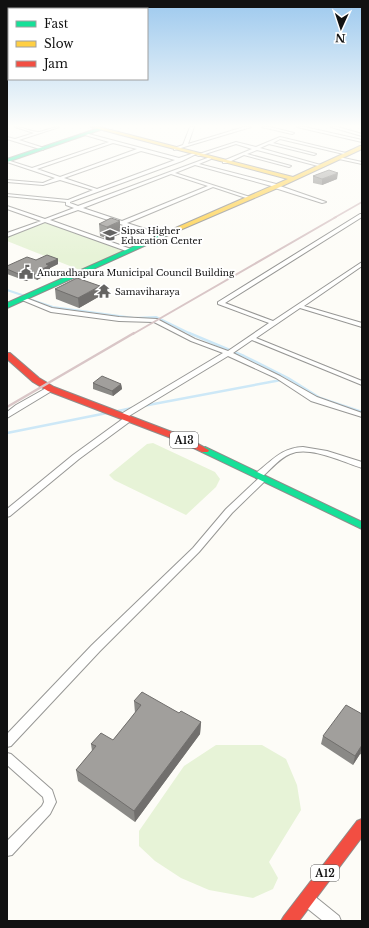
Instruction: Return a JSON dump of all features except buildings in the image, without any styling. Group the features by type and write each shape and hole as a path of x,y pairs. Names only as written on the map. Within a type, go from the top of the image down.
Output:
{"main road":[{"path":"258,170 293,179"},
{"path":"7,306 85,272 129,250 277,187 312,170"},
{"name":"A13","path":"7,355 36,380 51,389 189,442 362,526"},
{"name":"A12","path":"289,921 362,826"}],"street":[{"path":"37,170 96,190"},
{"path":"7,181 37,184 62,178 83,170"},
{"path":"7,195 68,201 150,170"},
{"path":"7,235 176,170"},
{"path":"230,170 324,202"},
{"path":"172,173 251,198"},
{"path":"124,222 212,186"},
{"path":"68,201 68,204 78,208 124,222 162,236"},
{"path":"7,207 129,250"},
{"path":"274,323 220,303 362,215"},
{"path":"7,514 127,417 231,352 362,264"},
{"path":"24,299 51,310 119,319 154,320 192,340 231,352 278,377 314,399 362,415"},
{"path":"299,306 362,326"},
{"path":"252,338 362,383"},
{"path":"7,416 19,407 51,389"},
{"path":"7,742 96,648 196,550 261,476 288,451 301,449 313,450 362,465"},
{"path":"7,758 48,794 50,802 46,810 7,850"},
{"path":"306,898 334,921"}],"green space":[{"path":"46,220 129,250 85,272 7,241 7,235"},
{"path":"153,443 215,472 220,479 216,487 186,515 114,480 109,475 147,444"},
{"path":"216,745 262,745 286,759 297,785 301,810 269,862 278,878 273,889 253,898 209,890 181,878 155,861 139,846 139,831 184,766"}],"waterway":[{"path":"7,290 25,296"},
{"path":"32,300 53,307 134,318 156,317 191,334"},
{"path":"189,333 244,356 288,378 320,398 362,412"},
{"path":"143,406 281,380"},
{"path":"118,411 132,408"},
{"path":"7,433 107,413"}],"railway":[{"path":"334,218 362,202"},
{"path":"133,334 336,217"},
{"path":"7,407 134,333"}],"traffic: fast":[{"path":"7,306 173,231"},
{"path":"205,450 362,526"}],"traffic: slow":[{"path":"260,170 293,179"},
{"path":"173,231 312,170"}],"traffic: jam":[{"path":"7,355 36,380 51,389 182,439 205,450"},
{"path":"289,921 362,826"}],"place":[{"name":"Sipsa Higher Education Center","path":"110,235"},
{"name":"Anuradhapura Municipal Council Building","path":"26,272"},
{"name":"Samaviharaya","path":"104,291"}]}
